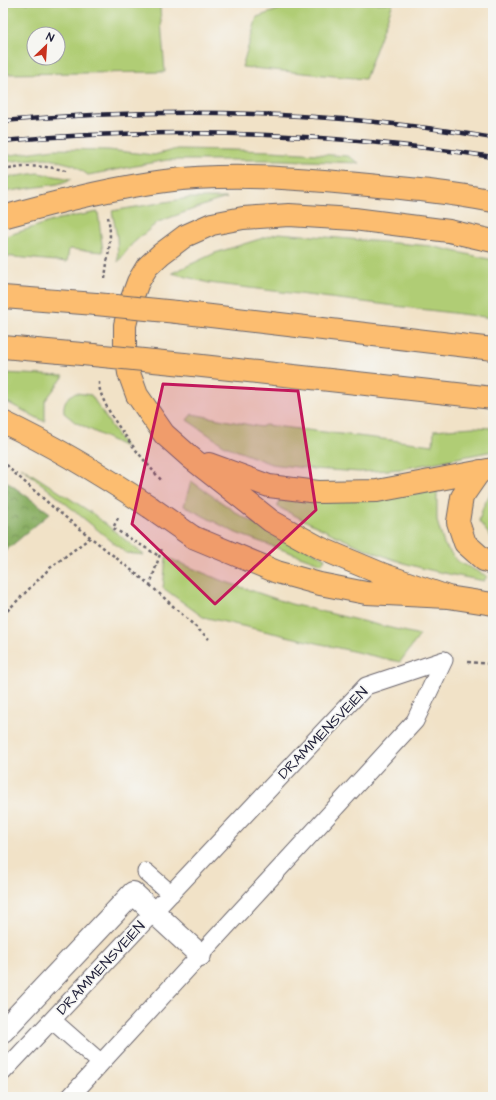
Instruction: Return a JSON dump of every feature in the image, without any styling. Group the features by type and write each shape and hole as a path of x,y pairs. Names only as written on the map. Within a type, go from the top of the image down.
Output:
{"highway":[{"path":"3,217 122,187 167,181 216,178 323,180 411,188 493,201"},
{"path":"448,597 382,574 320,548 271,521 190,457 164,434 137,395 128,372 125,348 125,325 131,301 138,282 148,267 161,254 185,236 212,224 243,218 289,215 354,219 402,225 449,231 493,241"},
{"path":"3,298 96,304 178,312 493,349"},
{"path":"3,347 184,364 493,398"},
{"path":"3,422 50,445 95,471 193,537 277,572 320,584 366,593 448,597 493,604"},
{"path":"190,457 269,486 318,492 377,491 486,470"},
{"path":"486,470 462,497 458,522 465,543 484,560 493,563"}],"street":[{"path":"3,1031 133,893 200,955"}],"lane":[{"name":"DRAMMENSVEIEN","path":"70,1097 415,721 444,660 366,686 52,1020 101,1063"},
{"path":"146,872 171,894"},
{"path":"3,1072 52,1020"}],"path":[{"path":"3,170 26,166 59,168 70,172"},
{"path":"105,284 111,230 106,212"},
{"path":"99,377 100,396 110,413 142,458 162,482"},
{"path":"3,460 11,470 54,508 150,585 209,639"},
{"path":"120,514 112,528 159,556"},
{"path":"3,615 50,568 90,537"},
{"path":"150,585 164,542"}],"highlighted area":[{"path":"163,384 298,391 316,510 215,604 132,524"}],"green space":[{"path":"3,3 166,3 160,8 165,72 3,74"},
{"path":"298,3 393,3 365,79 242,67 257,17"},
{"path":"54,149 108,150 154,155 177,149 272,151 348,156 359,163 281,160 167,160 88,175 74,165 46,158 3,162 3,156"},
{"path":"38,173 72,179 58,184 3,192 3,178"},
{"path":"189,198 227,198 158,222 132,244 118,262 117,237 112,211"},
{"path":"98,212 103,252 69,249 67,262 3,256 3,237 59,219"},
{"path":"279,233 431,246 493,260 493,318 209,283 172,273 215,253"},
{"path":"3,373 64,376 45,401 45,422 3,400"},
{"path":"76,393 91,395 125,447 75,422 64,413 66,400"},
{"path":"192,414 261,427 265,425 433,445 434,430 473,427 493,428 493,451 402,469 360,472 271,464 225,446 187,420"},
{"path":"21,467 92,513 144,555 126,553"},
{"path":"3,479 50,513 3,553"},
{"path":"191,481 241,516 325,558 322,564 236,533 184,506"},
{"path":"437,491 437,521 444,544 457,561 487,576 484,581 406,564 350,542 278,507 279,498 328,502"},
{"path":"491,492 493,492 493,540 479,521 483,507"},
{"path":"166,557 220,580 291,604 420,635 400,662 203,617 163,588"}],"railway":[{"path":"3,121 126,114 248,114 371,122 493,138"},
{"path":"3,141 64,136 126,134 248,134 371,142 493,157"}]}
